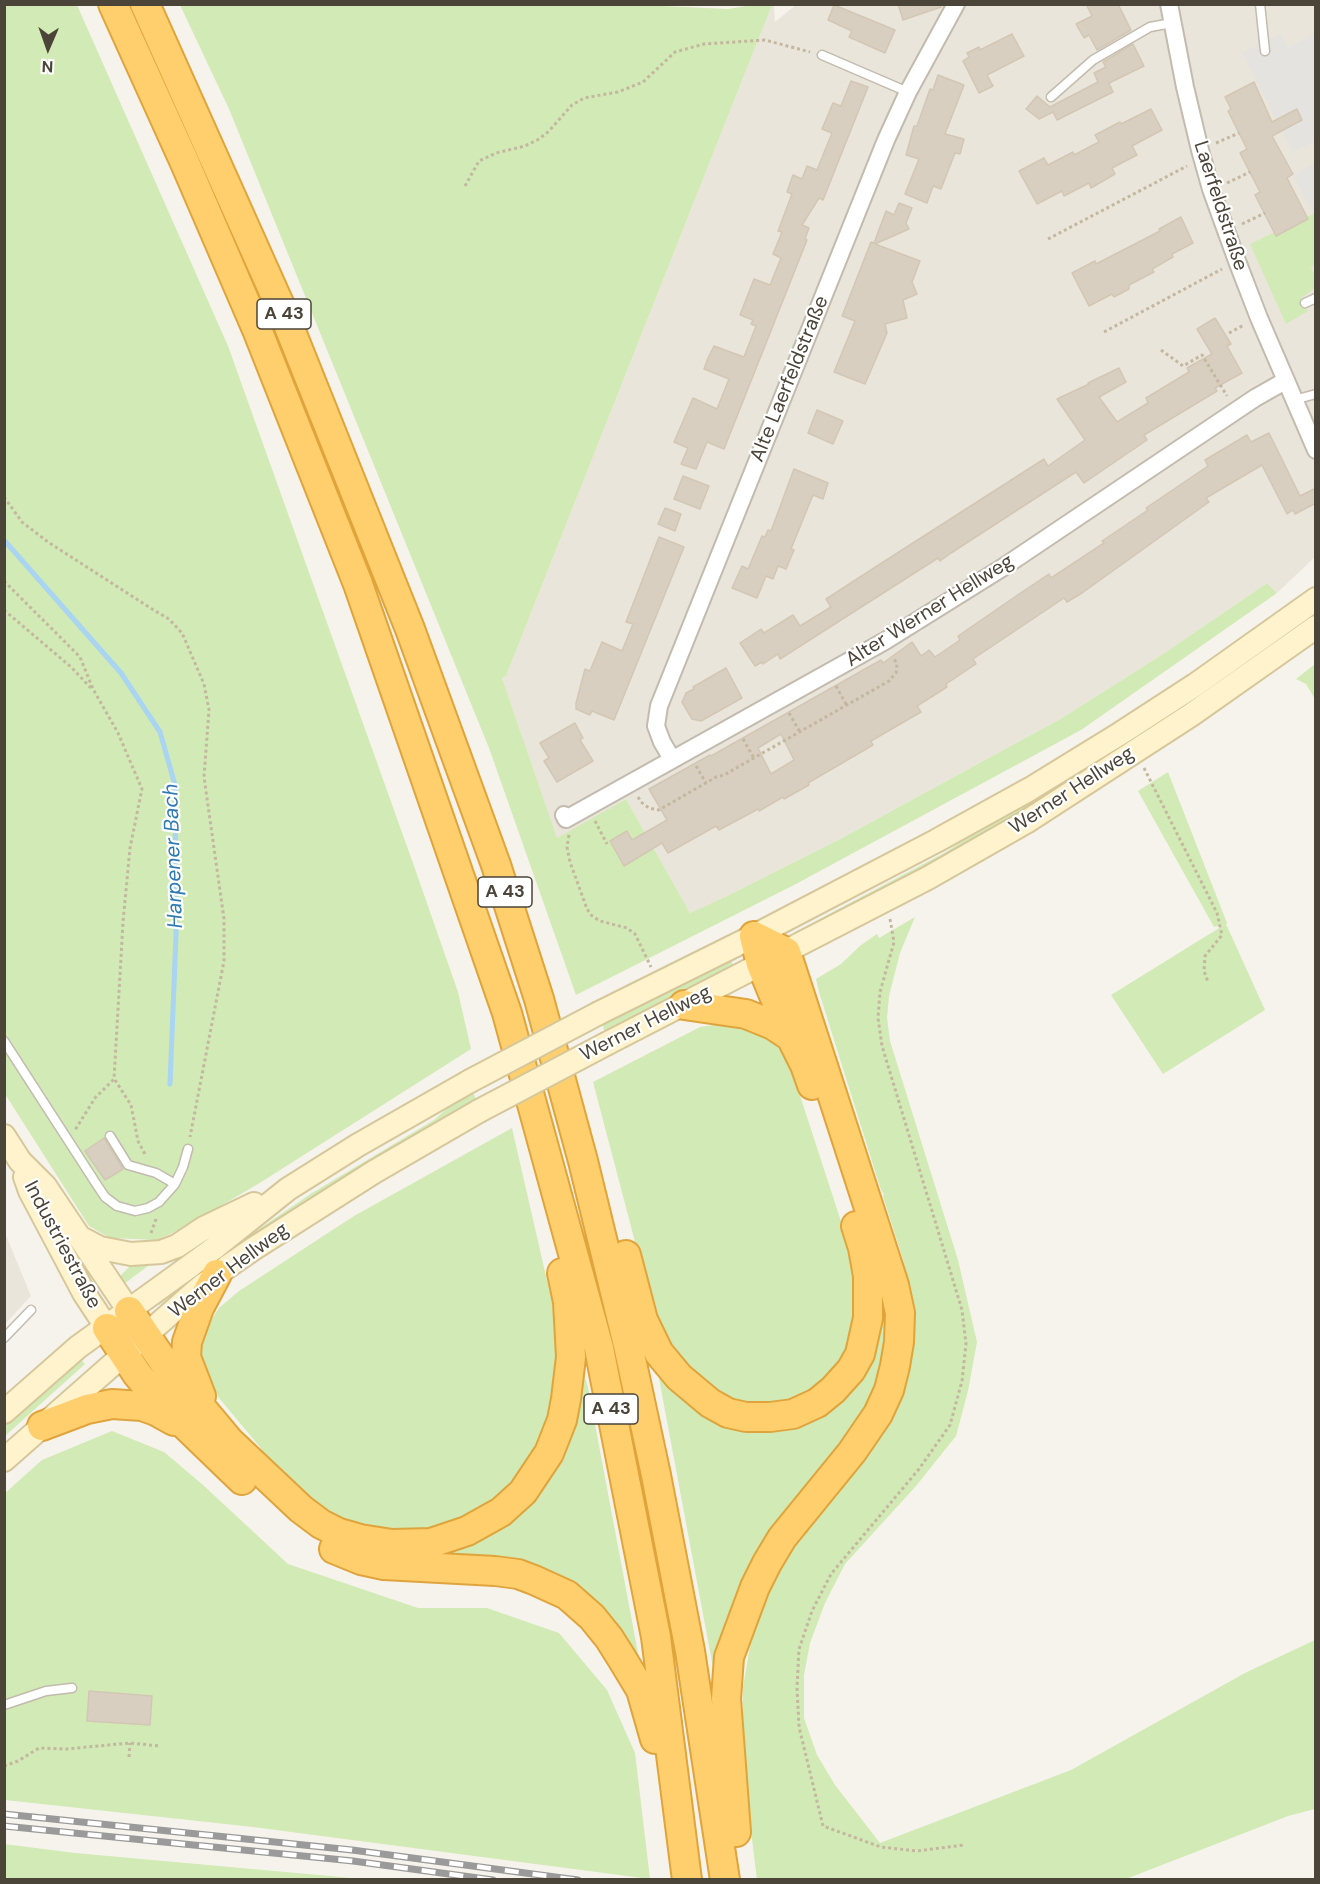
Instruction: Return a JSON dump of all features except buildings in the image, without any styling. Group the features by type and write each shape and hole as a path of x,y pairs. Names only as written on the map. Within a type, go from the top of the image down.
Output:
{"highway":[{"name":"A 43","path":"113,4 258,332 358,584 507,1013 599,1348 656,1636 687,1880"},
{"name":"A 43","path":"145,4 286,319 410,629 503,887 540,999 628,1345 656,1475 690,1651 725,1880"},
{"path":"583,1161 615,1214 643,1320 659,1353 679,1377 710,1403 728,1413 746,1418 793,1414 817,1403 833,1390 851,1370 860,1354 868,1318 868,1276 863,1248 806,1065 791,1037 761,964 754,936"},
{"path":"741,1880 726,1699 729,1656 755,1587 782,1538 852,1452 878,1414 889,1390 896,1366 900,1313 894,1285 786,952 754,936"},
{"path":"684,1005 746,1014 773,1025 791,1037"},
{"path":"106,1328 150,1390 230,1442 308,1514 339,1533 376,1543 431,1543 466,1531 501,1512 523,1492 549,1453 562,1420 569,1377 571,1337 557,1250 506,1064 507,1013"},
{"path":"197,1421 193,1379 186,1357 187,1342 198,1308 218,1274"},
{"path":"129,1311 168,1368 197,1421 276,1510 297,1527 340,1552 384,1565 495,1570 518,1574 567,1595 592,1617 609,1638 641,1690 652,1725 666,1788 680,1812"},
{"path":"42,1426 87,1409 112,1404 142,1406 197,1421"}],"main road":[{"name":"Werner Hellweg","path":"4,1412 78,1347 208,1253 288,1189 358,1145 470,1081 599,1013 754,936 1030,789 1121,734 1195,685 1316,599"},
{"name":"Werner Hellweg","path":"4,1460 197,1290 254,1249 374,1172 479,1111 928,878 1026,822 1217,698 1316,627"},
{"name":"Industriestraße","path":"4,1136 20,1161 45,1186 129,1311"},
{"name":"Industriestraße","path":"20,1161 30,1191 84,1293 106,1328"},
{"name":"Werner Hellweg","path":"227,1218 288,1189"},
{"name":"Industriestraße","path":"79,1237 100,1248 131,1254 161,1252 177,1246 204,1228 227,1218"}],"street":[{"name":"Alte Laerfeldstraße","path":"672,759 656,726 659,706 886,140 908,92 956,4"},
{"name":"Laerfeldstraße","path":"1169,4 1201,154 1212,189 1237,261 1285,381 1316,450"},
{"name":"Alter Werner Hellweg","path":"568,815 885,641 1002,568 1235,411 1285,381"},
{"name":"Laerfeldstraße","path":"1294,400 1316,425"}],"lane":[{"path":"1260,4 1265,51"},
{"path":"1051,97 1093,60 1150,27 1172,23"},
{"path":"822,55 908,92"},
{"path":"1305,303 1316,298"},
{"path":"1294,400 1316,394"},
{"path":"4,1041 105,1197 117,1206 135,1211 159,1202 175,1184 188,1149"},
{"path":"110,1136 128,1165 156,1173 175,1184"},
{"path":"4,1338 31,1310"},
{"path":"4,1705 46,1691 72,1688"}],"path":[{"path":"465,186 480,161 496,153 525,146 539,139 572,105 584,98 618,92 643,82 675,52 704,44 765,40 798,48"},
{"path":"1048,239 1239,133"},
{"path":"1212,189 1250,172"},
{"path":"1227,232 1265,213"},
{"path":"1104,332 1237,261"},
{"path":"1161,351 1183,366 1202,355 1235,411"},
{"path":"4,497 22,522 48,542 169,619 182,633 204,684 208,710 204,777 224,919 224,961 188,1149"},
{"path":"4,581 80,657 93,689 118,733 142,789 129,859 114,1079 131,1104 138,1141 156,1173"},
{"path":"4,610 56,653 93,689"},
{"path":"630,783 642,802 649,808 659,810 716,777 724,776 890,681 896,673 897,664 885,641"},
{"path":"837,688 847,705"},
{"path":"790,714 800,732"},
{"path":"743,741 753,758"},
{"path":"1136,750 1217,913 1222,936 1205,956 1204,971 1208,982"},
{"path":"696,765 706,783"},
{"path":"568,815 567,847 577,885 587,909 600,921 627,928 635,934 658,983"},
{"path":"598,827 607,844"},
{"path":"68,1140 95,1098 114,1079"},
{"path":"129,1757 130,1743"},
{"path":"4,1766 18,1761 39,1748 66,1749 130,1743 160,1746"},
{"path":"823,1826 881,1847 917,1851 964,1845"}],"shaded area":[{"path":"797,4 1315,5 1315,557 1277,593 1267,583 1163,654 1062,718 842,838 690,913 626,799 557,839 502,678 506,676 772,5 774,5 775,22"},
{"path":"1315,33 1315,141 1293,152 1242,53 1280,34 1288,48"},
{"path":"1315,163 1316,216 1314,216 1293,175"},
{"path":"5,1233 31,1296 4,1324"}],"green space":[{"path":"621,4 728,9 752,5 772,5 506,676 502,678 557,838 626,799 690,913 842,838 1062,718 1163,654 1267,583 1277,593 1081,730 794,885 576,995 489,748 229,109 180,5"},
{"path":"5,5 77,5 228,346 458,992 471,1049 258,1184 181,1229 157,1240 110,1238 89,1226 5,1094"},
{"path":"1315,213 1315,264 1311,267 1315,277 1315,288 1301,298 1308,311 1286,324 1250,244"},
{"path":"1315,664 1315,699 1306,684 1296,679"},
{"path":"1233,671 1185,713 948,856 797,935 795,932 946,852 1016,805"},
{"path":"1168,772 1226,924 1265,1010 1163,1074 1111,995 1224,925 1214,927 1138,791"},
{"path":"915,917 900,953 889,996 887,1018 890,1041 958,1260 977,1342 968,1391 956,1436 916,1486 845,1564 825,1603 810,1643 804,1675 804,1718 817,1755 835,1785 880,1843 1071,1770 1245,1673 1315,1640 1315,1809 1288,1816 1126,1879 757,1880 746,1790 742,1729 743,1688 753,1628 773,1572 861,1455 905,1273 884,1194 816,979 841,964 877,934 879,938"},
{"path":"729,960 733,966 605,1034 602,1022"},
{"path":"721,1024 735,1026 768,1037 781,1051 791,1068 850,1249 860,1294 845,1366 791,1405 731,1404 684,1371 654,1314 593,1082 700,1027"},
{"path":"473,1091 477,1103 316,1196 236,1249 159,1305 157,1302 234,1246 312,1193 434,1120 452,1104"},
{"path":"512,1128 557,1324 559,1358 554,1400 541,1445 522,1475 495,1501 471,1517 436,1530 399,1534 342,1520 309,1502 264,1455 260,1447 219,1398 203,1369 199,1349 204,1330 219,1308 239,1291 354,1216"},
{"path":"133,1263 146,1263 148,1266 124,1284 118,1278"},
{"path":"881,1290 889,1335 871,1407 815,1479 717,1689 658,1373 681,1399 716,1420 829,1410"},
{"path":"77,1355 85,1364 5,1436 5,1418"},
{"path":"579,1359 588,1387 641,1669 538,1567 484,1555 415,1554 530,1501"},
{"path":"112,1431 164,1452 288,1564 418,1608 487,1608 559,1633 607,1690 635,1753 650,1879 253,1827 5,1800 4,1494 42,1460"},
{"path":"4,1844 75,1853 363,1879 5,1879"}],"waterway":[{"name":"Harpener Bach","path":"4,540 121,673 160,732 175,785 176,935 170,1084"}],"railway":[{"path":"4,1814 352,1850 578,1880"},
{"path":"4,1826 353,1861 493,1880"}]}
